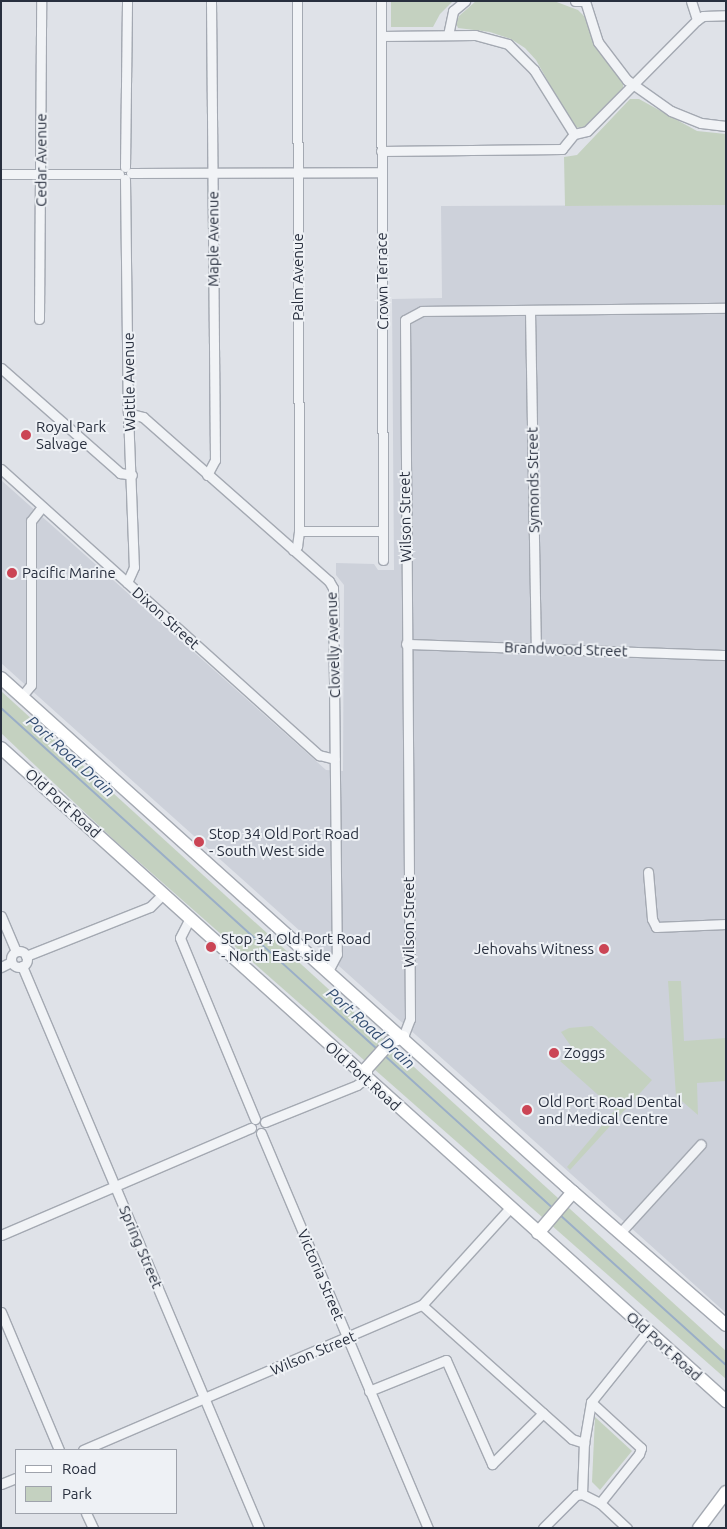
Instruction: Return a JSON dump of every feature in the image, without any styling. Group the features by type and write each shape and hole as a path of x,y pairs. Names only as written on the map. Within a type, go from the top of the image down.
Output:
{"main road":[{"path":"1,678 403,1037 573,1192 726,1325"},
{"name":"Old Port Road","path":"1,748 190,918 367,1073 510,1208 726,1401"},
{"path":"367,1073 390,1042 403,1037"},
{"path":"538,1233 573,1192"},
{"path":"699,1528 726,1492"}],"street":[{"name":"Cedar Avenue","path":"39,319 42,174 41,1"},
{"name":"Wattle Avenue","path":"126,1 125,173 128,413 132,476 134,567 127,583"},
{"name":"Maple Avenue","path":"207,475 215,460 211,1"},
{"name":"Palm Avenue","path":"293,550 298,543 299,531 297,1"},
{"name":"Crown Terrace","path":"381,1 383,560"},
{"path":"448,35 453,11 465,1"},
{"path":"574,1 585,1 598,42 632,85 671,111 701,123 726,126"},
{"path":"691,1 697,20"},
{"path":"381,151 562,149 574,134 587,131 697,20 703,16 726,15"},
{"path":"381,36 475,35 508,44 534,70 574,134"},
{"path":"1,174 298,174 381,172"},
{"name":"Wilson Street","path":"403,1037 410,1019 405,320 422,311 726,308"},
{"name":"Symonds Street","path":"530,311 536,648"},
{"path":"1,368 120,473 132,476"},
{"name":"Clovelly Avenue","path":"128,413 143,417 333,588 337,954 328,971"},
{"name":"Dixon Street","path":"1,469 319,755 335,759"},
{"path":"22,696 31,685 31,521 42,507"},
{"path":"299,531 383,531"},
{"name":"Brandwood Street","path":"406,644 726,655"},
{"path":"648,872 652,919 656,927 726,924"},
{"path":"1,967 11,962 22,966 26,956 150,907 163,894"},
{"path":"1,916 16,951 26,956"},
{"path":"1,1235 251,1128 255,1119 180,938 190,918"},
{"path":"11,962 11,957 16,951"},
{"name":"Spring Street","path":"22,966 259,1528"},
{"path":"255,1119 265,1122 357,1085 367,1073"},
{"path":"251,1128 261,1133 265,1122"},
{"name":"Victoria Street","path":"261,1133 428,1528"},
{"path":"620,1233 701,1144"},
{"name":"Wilson Street","path":"85,1449 422,1305 510,1208"},
{"path":"422,1305 572,1439 584,1443"},
{"path":"1,1312 60,1449"},
{"path":"582,1494 584,1443 591,1402 647,1332"},
{"path":"370,1391 446,1360 492,1464 543,1413"},
{"path":"591,1402 641,1448 640,1454 600,1504"},
{"path":"1,1484 15,1478"},
{"path":"543,1528 576,1495 582,1494 600,1504 627,1528"},
{"path":"86,1514 93,1528"}],"shaded area":[{"path":"726,205 726,1313 1,663 1,480 326,770 343,771 344,585 336,575 336,563 374,564 378,570 394,570 392,299 442,298 441,206"}],"green space":[{"path":"391,1 453,1 440,14 433,27 391,27"},
{"path":"476,1 554,1 578,10 584,16 599,51 623,83 623,88 584,127 574,128 536,60 525,48 511,39 490,32 458,28 456,23 459,16"},
{"path":"630,99 639,99 697,131 726,134 726,205 565,206 564,157 577,155"},
{"path":"1,691 726,1351 726,1379 113,839 1,733"},
{"path":"668,981 681,981 684,1041 726,1038 726,1081 697,1083 698,1115 676,1096"},
{"path":"592,1026 652,1080 570,1170 567,1167 615,1110 560,1061 575,1052 561,1032 569,1028"},
{"path":"595,1417 632,1451 600,1490 592,1482"}],"waterway":[{"name":"Port Road Drain","path":"1,708 377,1049"},
{"name":"Port Road Drain","path":"384,1055 553,1208"},
{"name":"Port Road Drain","path":"560,1215 726,1365"}],"place":[{"name":"Royal Park Salvage","path":"26,435"},
{"name":"Pacific Marine","path":"12,573"},
{"name":"Stop 34 Old Port Road - South West side","path":"199,842"},
{"name":"Stop 34 Old Port Road - North East side","path":"211,947"},
{"name":"Jehovahs Witness","path":"604,949"},
{"name":"Zoggs","path":"554,1053"},
{"name":"Old Port Road Dental and Medical Centre","path":"527,1110"}]}
